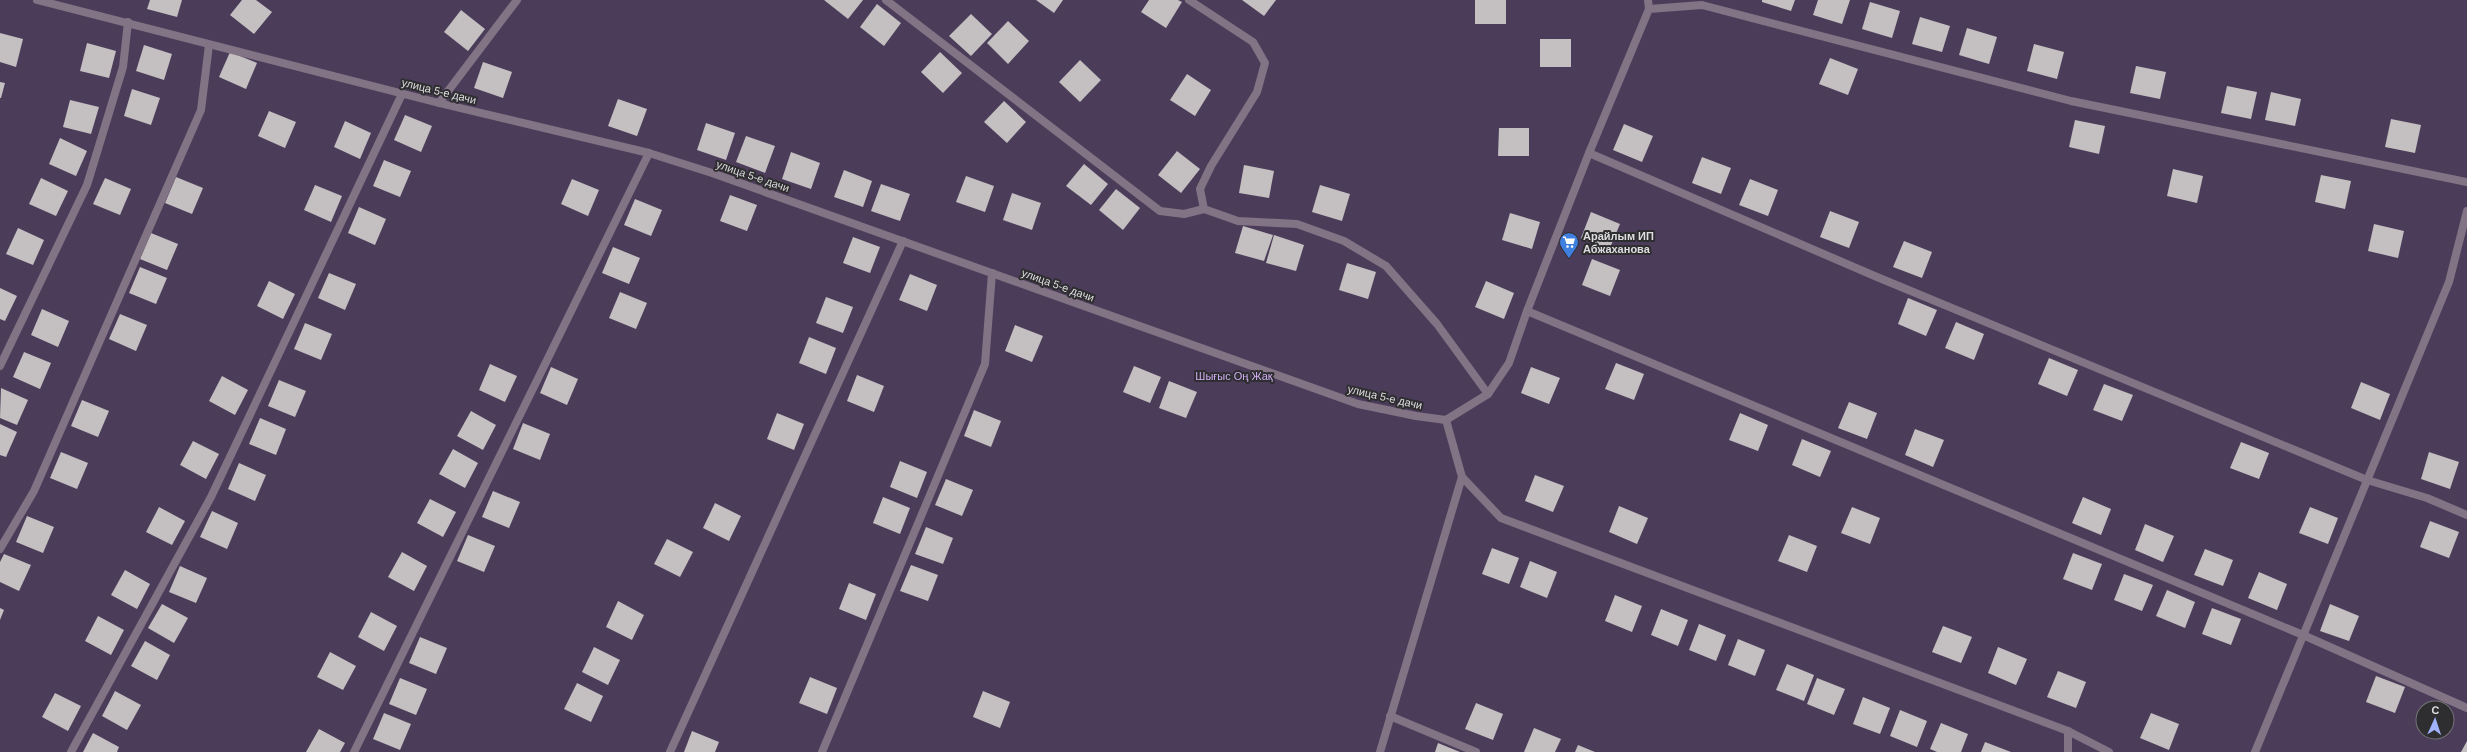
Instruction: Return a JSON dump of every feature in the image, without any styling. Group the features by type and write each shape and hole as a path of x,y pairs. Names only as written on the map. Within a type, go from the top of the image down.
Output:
{"street":[{"name":"улица 5-е дачи","path":"37,0 128,22 209,45 402,94 649,153 712,173 1358,404 1416,416 1446,420"},
{"path":"439,103 517,0"},
{"path":"886,0 1160,211 1184,214 1204,209 1238,221 1297,224 1344,241 1386,266 1437,324 1488,394"},
{"path":"1189,0 1253,42 1265,63 1257,92 1211,166 1200,189 1204,209"},
{"path":"1648,0 1649,9 1589,153 1527,311 1509,363 1488,394 1446,420 1462,477 1501,518 2068,731 2109,752"},
{"path":"1649,9 1702,5 2072,102 2467,182"},
{"path":"0,366 87,185 123,67 128,22"},
{"path":"0,549 34,491 201,110 209,45"},
{"path":"71,752 212,497 402,94"},
{"path":"354,752 649,153"},
{"path":"1589,153 1884,280 2368,480 2428,498 2467,515"},
{"path":"2255,752 2450,282 2467,211"},
{"path":"670,752 903,241"},
{"path":"822,752 985,364 992,273"},
{"path":"1527,311 2304,635 2467,708"},
{"path":"1380,752 1462,477"},
{"path":"1390,716 1476,752"},
{"path":"2068,731 2068,752"}],"green space":[{"name":"Шығыс Оң Жақ","path":"0,0 2467,0 2467,752 0,752"}],"building":[{"path":"150,0 182,0 177,17 147,9"},
{"path":"242,0 256,0 272,12 254,34 230,15"},
{"path":"824,0 863,0 848,19"},
{"path":"1036,0 1063,0 1054,13"},
{"path":"1149,0 1178,0 1182,2 1166,28 1141,12"},
{"path":"1242,0 1276,0 1264,16"},
{"path":"1475,0 1506,0 1506,24 1475,24"},
{"path":"1762,0 1795,0 1791,11 1762,2"},
{"path":"1818,0 1850,0 1842,24 1813,15"},
{"path":"1870,2 1900,11 1892,38 1862,29"},
{"path":"877,4 901,23 884,46 860,27"},
{"path":"461,10 485,29 468,51 444,32"},
{"path":"971,14 992,34 971,56 949,36"},
{"path":"1920,17 1950,26 1942,52 1912,44"},
{"path":"1008,21 1029,41 1008,64 987,43"},
{"path":"1967,28 1997,37 1989,64 1959,55"},
{"path":"0,33 23,39 16,67 0,62"},
{"path":"1540,39 1571,39 1571,67 1540,67"},
{"path":"87,43 116,51 109,78 80,71"},
{"path":"2034,44 2064,52 2057,79 2027,71"},
{"path":"144,45 172,54 164,80 136,71"},
{"path":"230,52 257,63 246,89 219,77"},
{"path":"940,52 962,73 943,93 921,72"},
{"path":"1830,58 1858,69 1848,95 1819,84"},
{"path":"1080,60 1101,80 1080,102 1059,82"},
{"path":"483,62 512,72 503,98 474,88"},
{"path":"2136,66 2166,72 2160,99 2130,93"},
{"path":"1187,74 1211,90 1195,116 1170,100"},
{"path":"0,82 5,83 1,98 0,98"},
{"path":"2227,86 2257,92 2251,119 2221,113"},
{"path":"132,89 160,98 151,125 124,116"},
{"path":"2271,92 2301,99 2295,126 2265,120"},
{"path":"618,99 647,109 637,136 608,126"},
{"path":"70,100 99,107 91,134 63,127"},
{"path":"1004,101 1026,122 1007,143 984,122"},
{"path":"269,111 296,122 285,148 258,136"},
{"path":"405,115 432,126 421,152 394,140"},
{"path":"2391,119 2421,125 2415,153 2385,147"},
{"path":"2075,120 2105,126 2099,154 2069,147"},
{"path":"345,121 371,133 360,159 334,147"},
{"path":"706,123 735,133 726,160 697,150"},
{"path":"1624,124 1653,136 1642,162 1613,150"},
{"path":"1499,128 1529,128 1529,156 1498,156"},
{"path":"746,136 775,146 765,173 736,162"},
{"path":"60,138 87,151 76,176 49,164"},
{"path":"1177,151 1200,169 1181,193 1158,175"},
{"path":"791,152 820,163 811,189 782,179"},
{"path":"1702,157 1731,168 1721,194 1692,183"},
{"path":"384,160 411,171 400,197 373,186"},
{"path":"1084,164 1108,184 1091,205 1066,186"},
{"path":"1244,165 1274,171 1269,198 1239,193"},
{"path":"2173,169 2203,176 2197,203 2167,196"},
{"path":"844,170 872,181 863,207 834,197"},
{"path":"2321,175 2351,181 2345,209 2315,202"},
{"path":"966,176 994,186 985,212 956,202"},
{"path":"176,177 203,188 192,214 165,203"},
{"path":"41,178 68,191 56,216 29,204"},
{"path":"105,178 131,189 120,215 93,204"},
{"path":"572,179 599,190 588,216 561,204"},
{"path":"1750,179 1778,190 1768,216 1739,205"},
{"path":"881,184 910,194 900,221 871,211"},
{"path":"315,185 342,196 331,222 304,210"},
{"path":"1320,185 1350,194 1342,221 1312,212"},
{"path":"1116,189 1140,208 1123,230 1099,210"},
{"path":"1012,193 1041,203 1032,230 1003,220"},
{"path":"730,195 757,205 747,231 720,221"},
{"path":"635,199 662,210 651,236 624,225"},
{"path":"359,207 386,219 375,245 348,233"},
{"path":"1830,211 1859,222 1849,248 1820,237"},
{"path":"1591,212 1620,224 1609,250 1581,238"},
{"path":"1510,213 1540,222 1532,249 1502,240"},
{"path":"2374,224 2404,231 2398,258 2368,251"},
{"path":"1243,226 1273,235 1264,261 1235,253"},
{"path":"18,228 44,240 33,265 6,254"},
{"path":"151,233 178,244 167,270 140,259"},
{"path":"1274,235 1304,245 1296,271 1266,263"},
{"path":"853,237 880,247 870,273 843,263"},
{"path":"1904,241 1932,252 1922,278 1893,267"},
{"path":"613,247 640,258 629,284 602,273"},
{"path":"1592,259 1620,270 1610,296 1582,285"},
{"path":"1347,263 1376,272 1368,299 1339,290"},
{"path":"140,267 167,278 156,304 129,293"},
{"path":"329,273 356,284 345,310 318,298"},
{"path":"910,274 937,285 927,311 899,300"},
{"path":"269,281 295,294 283,319 257,306"},
{"path":"1486,281 1514,293 1504,319 1475,307"},
{"path":"0,288 17,296 5,321 0,319"},
{"path":"620,292 647,303 636,329 609,318"},
{"path":"826,297 853,307 843,333 816,323"},
{"path":"1908,298 1937,310 1926,336 1898,324"},
{"path":"42,309 69,321 58,347 31,335"},
{"path":"120,314 147,325 136,351 109,339"},
{"path":"1956,322 1984,334 1974,360 1945,348"},
{"path":"305,323 332,334 321,360 294,349"},
{"path":"1015,325 1043,336 1032,362 1005,351"},
{"path":"809,337 836,348 826,374 799,363"},
{"path":"24,352 51,363 40,389 13,377"},
{"path":"2049,358 2078,370 2067,396 2038,384"},
{"path":"1616,363 1644,374 1634,400 1605,389"},
{"path":"490,364 517,376 505,402 479,390"},
{"path":"1134,366 1161,377 1150,403 1123,392"},
{"path":"551,367 578,379 567,405 540,393"},
{"path":"1531,367 1560,378 1549,404 1521,393"},
{"path":"857,375 884,386 874,412 847,401"},
{"path":"222,376 248,390 235,415 209,401"},
{"path":"279,380 306,391 295,417 268,406"},
{"path":"1169,381 1197,392 1186,418 1159,408"},
{"path":"2361,382 2390,394 2380,420 2351,408"},
{"path":"2104,384 2133,395 2122,421 2093,410"},
{"path":"1,388 28,400 17,425 0,418"},
{"path":"82,400 109,411 98,437 71,426"},
{"path":"1849,402 1877,413 1867,439 1838,428"},
{"path":"974,410 1001,421 991,447 964,436"},
{"path":"471,411 496,425 483,450 457,436"},
{"path":"777,413 804,424 794,450 767,439"},
{"path":"1740,413 1768,425 1758,451 1729,440"},
{"path":"260,418 286,429 276,455 249,444"},
{"path":"523,423 550,434 540,460 513,449"},
{"path":"0,424 17,432 6,457 0,455"},
{"path":"1915,429 1944,440 1933,467 1905,455"},
{"path":"1802,439 1831,451 1820,477 1792,465"},
{"path":"193,441 219,454 206,479 180,465"},
{"path":"2241,442 2269,453 2259,479 2230,468"},
{"path":"453,449 478,463 465,488 439,474"},
{"path":"61,452 88,463 77,489 50,478"},
{"path":"2429,452 2459,462 2450,489 2421,479"},
{"path":"900,461 927,472 917,498 890,487"},
{"path":"239,463 266,475 255,501 228,489"},
{"path":"1535,475 1564,486 1553,512 1525,501"},
{"path":"946,479 973,490 962,516 935,505"},
{"path":"493,491 520,502 509,528 482,517"},
{"path":"883,497 910,508 900,534 873,523"},
{"path":"2083,497 2111,509 2101,535 2072,523"},
{"path":"430,499 456,512 443,537 417,523"},
{"path":"715,503 741,516 729,541 703,528"},
{"path":"1619,506 1648,518 1637,544 1609,532"},
{"path":"159,507 185,521 172,545 146,532"},
{"path":"1852,507 1880,518 1870,544 1841,533"},
{"path":"2310,507 2338,518 2328,544 2299,533"},
{"path":"212,511 238,523 227,549 200,537"},
{"path":"27,516 54,527 43,553 16,542"},
{"path":"2430,521 2459,532 2449,558 2420,547"},
{"path":"2145,524 2174,536 2163,562 2135,550"},
{"path":"926,527 953,538 943,564 915,554"},
{"path":"468,535 495,546 484,572 457,561"},
{"path":"1789,535 1817,546 1807,572 1778,561"},
{"path":"667,539 693,552 680,577 654,564"},
{"path":"1492,548 1519,558 1509,584 1482,574"},
{"path":"2205,549 2233,560 2223,586 2194,575"},
{"path":"402,552 427,566 414,591 388,577"},
{"path":"2073,553 2102,564 2092,590 2063,579"},
{"path":"4,554 31,565 19,591 0,582 0,562"},
{"path":"1530,561 1557,572 1547,598 1520,587"},
{"path":"911,565 938,575 928,601 900,591"},
{"path":"180,566 207,578 196,603 169,592"},
{"path":"125,570 150,584 137,609 111,595"},
{"path":"2259,572 2287,584 2277,610 2248,598"},
{"path":"2124,574 2153,585 2142,611 2114,600"},
{"path":"849,583 876,594 866,620 839,609"},
{"path":"2167,590 2195,602 2185,628 2156,616"},
{"path":"1615,595 1642,606 1632,632 1605,621"},
{"path":"618,601 644,615 632,640 606,627"},
{"path":"162,604 188,618 174,643 148,628"},
{"path":"2330,604 2359,616 2349,641 2320,631"},
{"path":"0,608 4,610 0,620"},
{"path":"2212,608 2241,619 2231,645 2202,634"},
{"path":"1661,609 1688,620 1678,646 1651,635"},
{"path":"371,612 397,626 384,651 358,637"},
{"path":"98,616 124,630 111,655 85,641"},
{"path":"1699,624 1726,635 1716,661 1689,650"},
{"path":"1943,626 1972,637 1961,663 1932,652"},
{"path":"420,637 447,648 436,674 409,663"},
{"path":"1738,639 1765,650 1755,676 1728,665"},
{"path":"145,641 170,655 157,680 131,666"},
{"path":"594,647 620,660 608,685 582,672"},
{"path":"1998,647 2027,659 2016,685 1988,673"},
{"path":"330,652 356,666 343,690 317,677"},
{"path":"1787,664 1814,675 1804,701 1776,690"},
{"path":"2058,671 2086,682 2076,708 2047,697"},
{"path":"2376,676 2405,687 2395,713 2366,702"},
{"path":"810,677 837,688 827,714 799,703"},
{"path":"400,678 427,689 416,715 389,704"},
{"path":"1817,678 1845,689 1834,715 1807,704"},
{"path":"577,683 603,696 591,722 564,709"},
{"path":"115,691 141,705 127,730 102,716"},
{"path":"983,691 1010,702 1000,728 973,717"},
{"path":"55,693 81,706 68,731 42,717"},
{"path":"1863,697 1890,708 1880,734 1853,724"},
{"path":"1476,703 1503,714 1493,740 1465,729"},
{"path":"1900,710 1927,721 1917,747 1890,736"},
{"path":"384,713 411,724 400,750 373,739"},
{"path":"2151,713 2179,724 2169,750 2140,738"},
{"path":"1941,723 1968,734 1961,752 1937,752 1930,749"},
{"path":"1534,728 1561,739 1555,752 1524,752"},
{"path":"319,729 345,743 340,752 306,752"},
{"path":"692,731 719,742 715,752 684,752"},
{"path":"93,733 119,747 117,752 83,752"},
{"path":"2467,741 2467,752 2461,752"},
{"path":"1985,742 2011,752 1981,752"},
{"path":"1438,743 1460,752 1435,752"},
{"path":"1578,745 1595,752 1575,752"}],"place":[{"name":"Арайлым ИП Абжаханова","path":"1569,259"}]}
